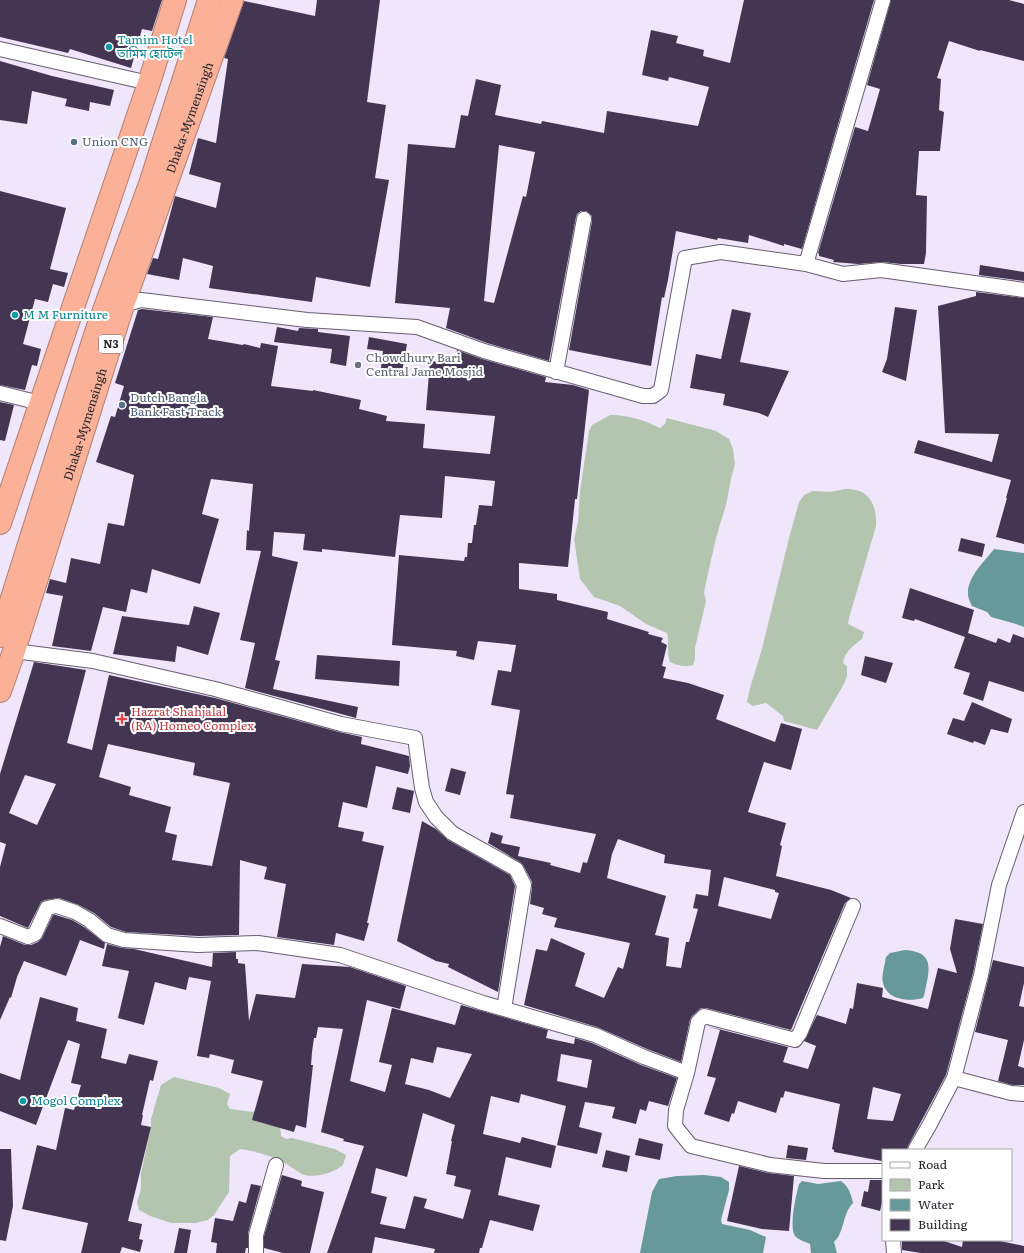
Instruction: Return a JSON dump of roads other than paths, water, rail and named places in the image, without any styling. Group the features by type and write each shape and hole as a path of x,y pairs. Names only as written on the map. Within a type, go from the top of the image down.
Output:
{"highway":[{"path":"0,523 149,83 175,0"},
{"path":"7,644 95,335 151,180 209,0"},
{"name":"Dhaka-Mymensingh","path":"0,691 7,644 123,305 232,0"}],"street":[{"path":"806,264 883,0"},
{"path":"0,49 149,83"},
{"path":"556,372 584,219"},
{"path":"123,305 141,300 307,320 417,327 484,351 643,396 653,396 661,390 685,258 721,252 806,264 843,274 880,270 1024,290"},
{"path":"0,393 40,403"},
{"path":"7,644 93,661 215,689 341,724 415,738 422,788 426,802 436,817 452,833 516,869 524,885 504,1009"},
{"path":"916,1149 954,1078 981,975 999,885 1024,812"},
{"path":"0,926 28,936 35,934 47,908 56,906 75,912 89,920 107,935 124,940 198,945 258,943 340,954 504,1009 595,1035 644,1057 687,1073"},
{"path":"853,906 800,1033 795,1040 704,1016 698,1022 687,1073 676,1110 675,1126 692,1146 770,1165 824,1171 882,1170"},
{"path":"954,1078 1011,1093 1024,1094"},
{"path":"256,1253 256,1235 276,1165"},
{"path":"893,1241 894,1253"}],"water":[{"path":"994,549 1024,553 1024,627 991,617 987,612 972,606 969,600 968,588 970,581"},
{"path":"905,950 920,953 927,960 928,978 923,998 911,1000 899,998 889,993 885,989 883,983 883,973 886,957 890,953"},
{"path":"704,1175 721,1177 729,1182 729,1190 721,1220 722,1224 750,1230 766,1237 763,1253 640,1253 652,1192 659,1179 677,1176"},
{"path":"802,1181 818,1184 841,1181 849,1191 853,1203 849,1207 838,1238 834,1242 837,1253 811,1253 810,1244 797,1238 794,1233 793,1220 795,1203 799,1184"}],"place":[{"name":"Tamim Hotel তামিম হোটেল","path":"109,47"},
{"name":"Union CNG","path":"74,142"},
{"name":"M M Furniture","path":"15,315"},
{"name":"Chowdhury Bari Central Jame Mosjid","path":"358,365"},
{"name":"Dutch Bangla Bank Fast Track","path":"122,405"},
{"name":"Hazrat Shahjalal (RA) Homeo Complex","path":"122,719"},
{"name":"Mogol Complex","path":"23,1101"}]}
